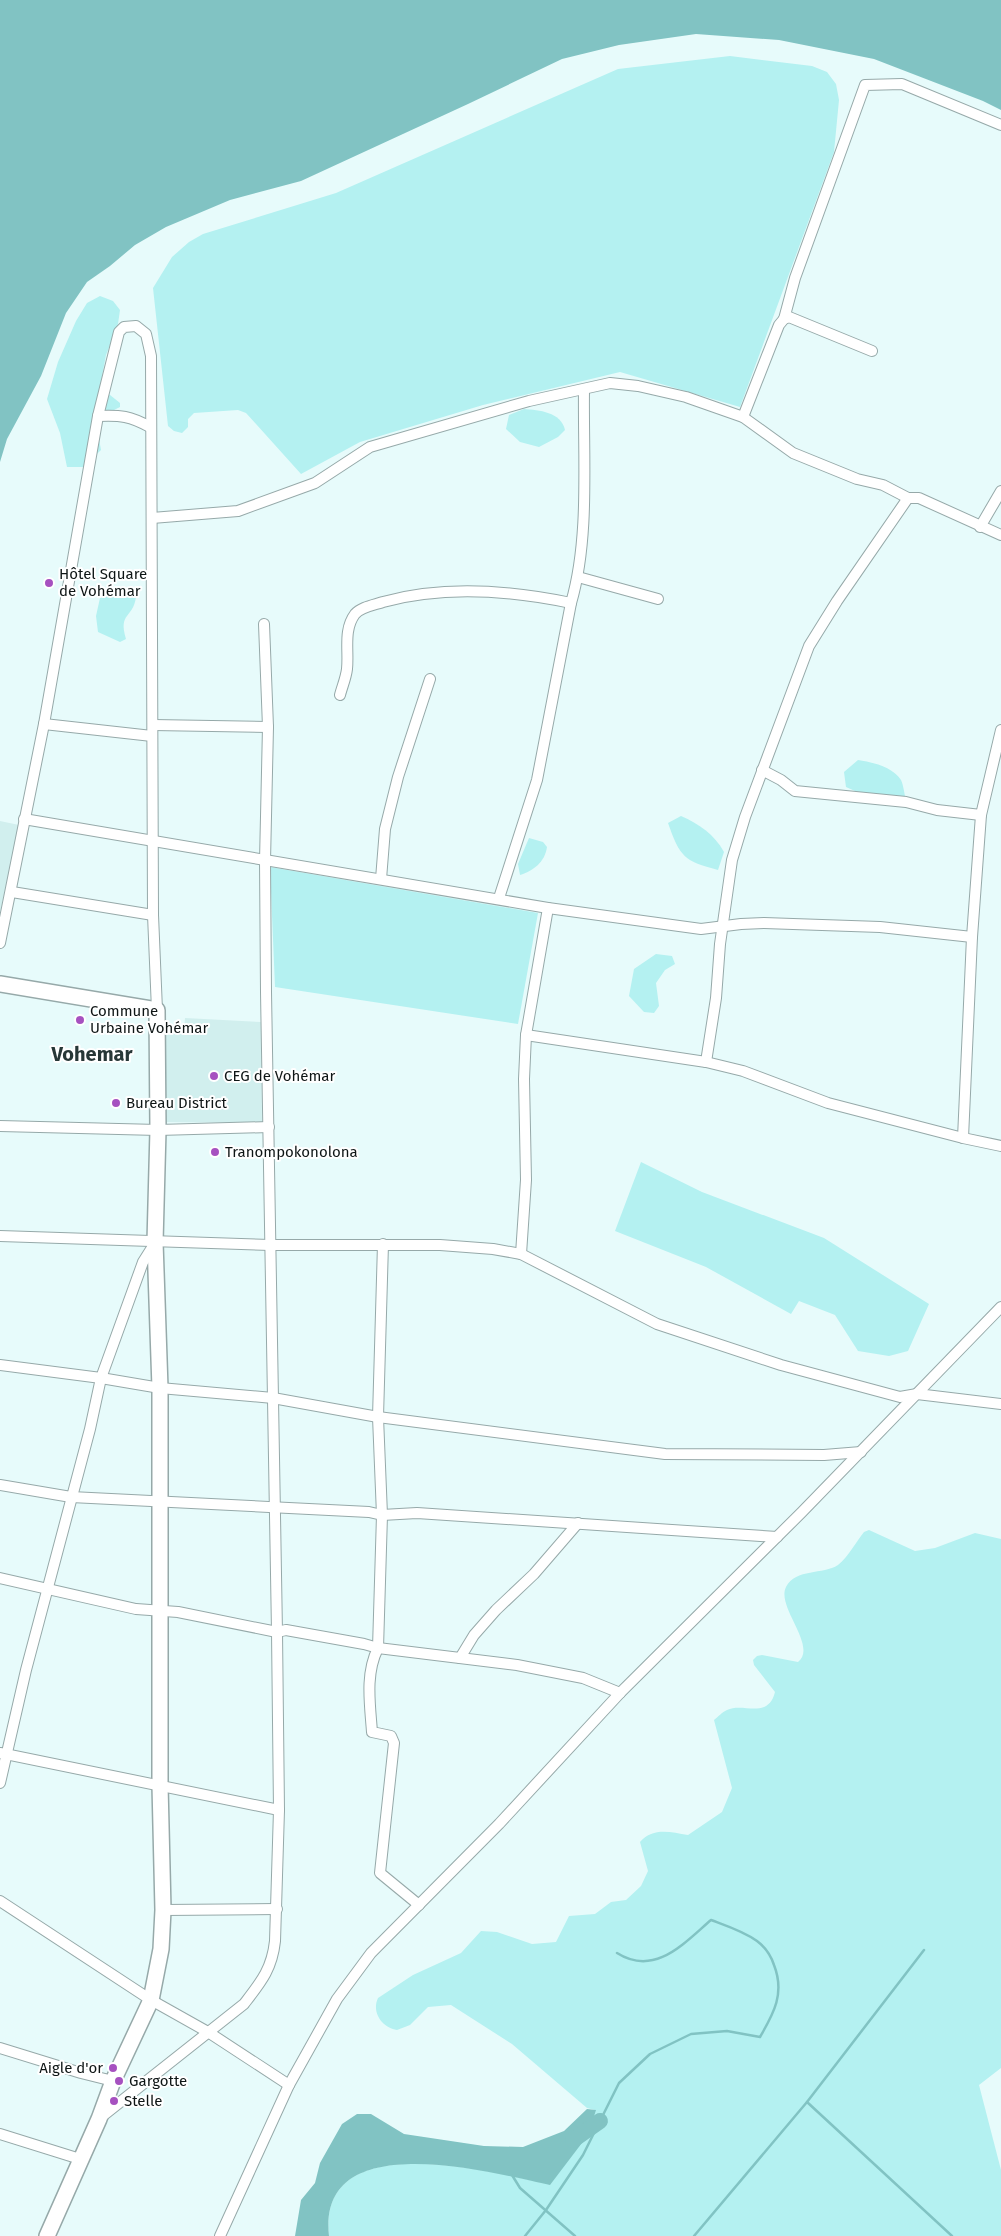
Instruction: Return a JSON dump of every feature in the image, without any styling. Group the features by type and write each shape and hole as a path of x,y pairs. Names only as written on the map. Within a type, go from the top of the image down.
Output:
{"street":[{"path":"743,417 779,325 784,319 795,278 865,85 902,84 1001,125"},
{"path":"784,319 789,317 872,351"},
{"path":"0,943 12,892 24,819 44,724 98,416 120,332 124,327 136,326 146,334 151,356 152,915 157,1010 158,1130 155,1242 160,1388 160,1785 163,1910 161,1949 151,2000 113,2080 100,2119 80,2159 47,2236"},
{"path":"152,518 238,511 315,483 370,447 529,401 610,383 638,386 686,397 743,417 793,453 824,467 884,485 908,498 919,498 980,527 1001,534"},
{"path":"499,898 537,780 571,603 578,577 583,535 584,390"},
{"path":"98,416 122,415 134,418 150,427"},
{"path":"980,527 1001,491"},
{"path":"706,1062 716,998 732,860 762,770 809,646 837,601 908,498"},
{"path":"578,577 658,600"},
{"path":"340,695 347,668 346,642 350,623 356,612 368,606 416,594 486,592 528,594 571,603"},
{"path":"100,2119 244,2004 273,1960 277,1909 279,1810 265,861 268,727 264,624"},
{"path":"381,880 386,830 398,777 430,679"},
{"path":"44,724 152,731 268,727"},
{"path":"963,1138 972,936 981,815 1001,730"},
{"path":"762,770 781,780 795,791 906,802 937,810 981,815"},
{"path":"24,819 265,861 499,898 548,908 701,929 764,923 880,928 972,936"},
{"path":"12,892 152,915"},
{"path":"521,1254 526,1180 524,1079 526,1035 548,908"},
{"path":"0,984 157,1010"},
{"path":"526,1035 706,1062 743,1071 828,1103 1001,1146"},
{"path":"0,1126 158,1130 269,1127"},
{"path":"0,1236 270,1245 383,1244 493,1248 521,1254 657,1324 781,1365 900,1397 917,1394 1001,1404"},
{"path":"0,1783 4,1754 90,1428 101,1378 143,1262 155,1242"},
{"path":"383,1244 378,1417 382,1516 378,1648 371,1661 369,1676 372,1732 391,1736 394,1743 380,1873 419,1905"},
{"path":"220,2236 289,2085 338,1999 371,1953 499,1824 620,1694 861,1452 1001,1306"},
{"path":"0,1365 101,1378 160,1388 273,1398 378,1417 665,1454 824,1455 861,1452"},
{"path":"0,1485 71,1497 369,1512 382,1516 417,1513 777,1537"},
{"path":"460,1658 474,1634 534,1574 578,1523"},
{"path":"0,1578 48,1587 136,1609 178,1612 277,1632 286,1630 378,1648 460,1658 583,1678 620,1694"},
{"path":"4,1754 279,1810"},
{"path":"0,1901 151,2000 208,2032 289,2085"},
{"path":"163,1910 277,1909"},
{"path":"0,2048 81,2073 113,2080"},
{"path":"0,2134 80,2159"}],"shaded area":[{"path":"0,0 1001,0 1001,110 983,101 874,59 779,40 696,34 619,45 562,59 301,181 230,200 166,227 135,245 87,282 66,313 41,376 7,439 0,462"},
{"path":"730,56 812,66 827,72 836,84 839,100 834,152 740,407 620,372 483,405 360,442 301,474 246,413 238,410 194,413 188,419 188,427 182,433 174,431 168,426 153,288 172,257 189,242 203,234 336,193 618,69"},
{"path":"100,296 113,301 120,310 118,324 106,355 100,387 120,403 120,407 110,412 94,412 101,450 83,467 67,467 60,433 47,399 58,362 76,321 87,303"},
{"path":"524,409 549,413 559,419 565,430 558,437 539,447 520,442 506,429 509,415"},
{"path":"113,589 128,591 136,597 124,624 126,639 120,642 98,632 96,616 100,598"},
{"path":"858,760 888,768 901,780 905,796 864,795 846,787 844,772"},
{"path":"681,816 706,830 716,840 724,852 718,870 690,860 680,850 668,823"},
{"path":"0,821 19,825 0,913"},
{"path":"529,838 543,842 547,847 546,852 538,865 520,875 518,864"},
{"path":"270,867 538,913 518,1024 275,987"},
{"path":"656,954 672,956 675,964 665,970 656,983 659,1006 654,1013 644,1012 629,996 634,969"},
{"name":"CEG de Vohémar","path":"185,1018 261,1022 262,1123 165,1122 166,1029 184,1031"},
{"path":"641,1162 702,1192 824,1238 929,1304 908,1351 889,1356 858,1351 835,1315 799,1301 791,1314 706,1267 615,1231"},
{"path":"869,1530 915,1551 935,1548 975,1533 1001,1539 1001,2068 979,2085 1001,2170 1001,2236 329,2236 333,2201 350,2179 378,2168 412,2164 451,2166 488,2171 550,2184 595,2110 587,2108 512,2044 451,2005 428,2007 410,2025 397,2030 383,2023 377,2014 376,2004 378,1998 413,1975 461,1953 481,1931 497,1932 532,1944 556,1942 569,1916 595,1914 611,1902 626,1900 641,1886 648,1871 640,1842 645,1837 656,1832 688,1835 722,1812 732,1788 714,1720 727,1710 733,1708 761,1708 767,1706 772,1700 775,1692 754,1665 753,1660 757,1656 762,1655 798,1662 803,1655 800,1637 786,1605 784,1595 786,1587 790,1581 803,1574 825,1570 838,1565 849,1554 864,1532"},
{"path":"587,2109 596,2110 588,2135 550,2185 451,2166 412,2164 378,2168 350,2179 333,2201 329,2236 295,2236 301,2200 315,2183 320,2163 342,2124 357,2114 371,2114 404,2134 484,2146 523,2147 564,2131"}],"waterway":[{"path":"525,2236 546,2210 583,2155 619,2083 650,2054 691,2034 727,2031 760,2037 770,2020 776,2003 778,1994 777,1975 773,1962 765,1949 746,1934 711,1920 679,1947 656,1959 644,1961 631,1959 617,1953"},
{"path":"694,2236 807,2102 924,1950"},
{"path":"807,2102 952,2236"},
{"path":"573,2140 600,2121"},
{"path":"512,2175 520,2188 575,2236"}],"place":[{"name":"Hôtel Square de Vohémar","path":"49,583"},
{"name":"Commune Urbaine Vohémar","path":"80,1020"},
{"name":"CEG de Vohémar","path":"214,1076"},
{"name":"Bureau District","path":"116,1103"},
{"name":"Tranompokonolona","path":"215,1152"},
{"name":"Aigle d'or","path":"113,2068"},
{"name":"Gargotte","path":"119,2081"},
{"name":"Stelle","path":"114,2101"}],"district":[{"name":"Vohemar","path":"92,1054"}]}
